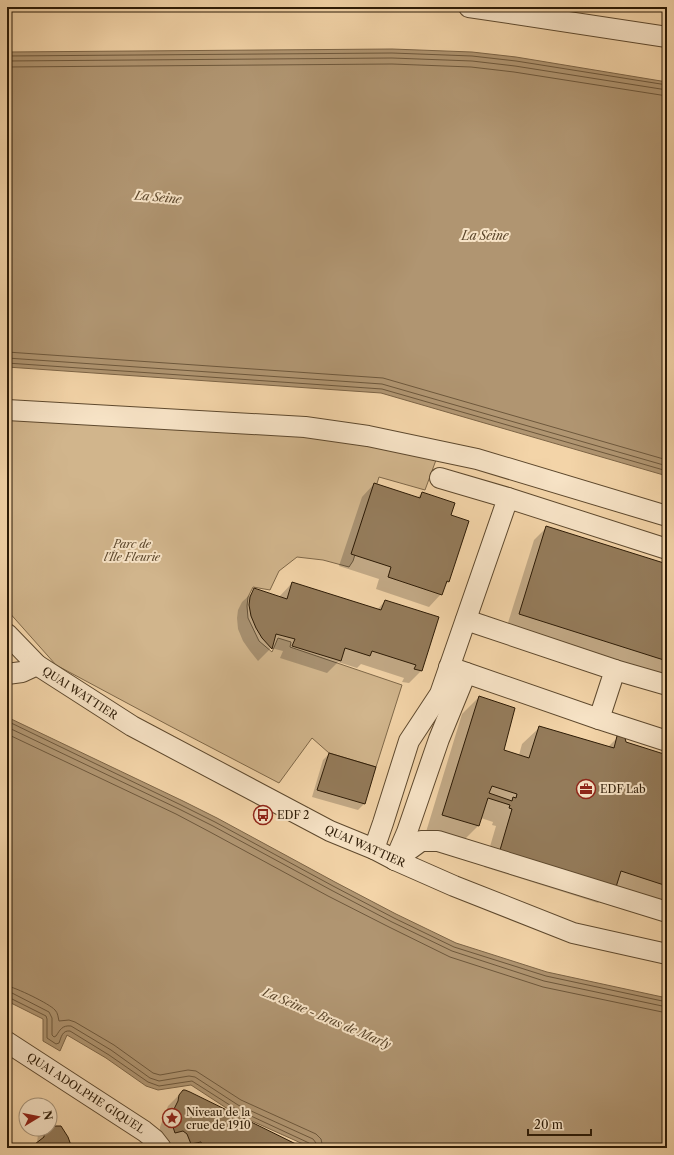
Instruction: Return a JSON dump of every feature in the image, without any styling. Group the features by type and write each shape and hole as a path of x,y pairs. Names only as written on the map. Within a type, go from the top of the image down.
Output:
{"street":[{"path":"469,7 667,36"},
{"path":"7,410 305,427 368,436 477,459 667,516"},
{"path":"440,478 508,498 667,549"},
{"path":"395,860 407,832 439,739 457,670 466,620 508,498"},
{"path":"466,620 614,670 667,685"},
{"name":"QUAI WATTIER","path":"7,634 37,665 132,726 330,831 374,849 454,886 573,933 667,954"},
{"path":"7,674 22,672 37,665"},
{"path":"457,670 667,741"},
{"path":"374,849 409,741 457,670"},
{"path":"599,719 614,670"},
{"path":"395,860 421,841 438,840 667,912"},
{"name":"QUAI ADOLPHE GIQUEL","path":"7,1042 144,1131 154,1139 161,1148"}],"green space":[{"name":"Parc de l'Île Fleurie","path":"7,416 307,436 385,449 436,460 425,490 379,477 353,561 349,567 323,560 297,557 279,571 270,590 253,587 248,597 248,618 259,641 272,652 278,638 291,642 290,647 402,685 376,767 329,753 312,738 279,783 56,665 7,610"}],"water":[{"name":"La Seine","path":"392,49 472,52 516,57 667,82 667,476 381,393 7,367 7,52"},
{"name":"La Seine - Bras de Marly","path":"7,717 217,818 396,914 456,943 547,972 667,998 667,1148 312,1148 234,1113 191,1085 158,1090 146,1086 106,1058 67,1035 60,1051 43,1041 43,1019 7,1001"}],"building":[{"path":"374,483 420,498 422,492 455,503 451,515 469,521 449,582 447,581 442,595 388,577 391,567 351,554"},
{"path":"546,526 667,564 667,661 519,614"},
{"path":"292,582 381,610 385,600 439,617 422,671 414,669 416,665 372,651 370,656 345,648 341,661 292,646 295,639 276,634 272,649 262,638 256,628 251,616 249,605 250,597 254,588 287,599"},
{"name":"EDF Lab","path":"479,696 515,708 504,750 529,758 539,726 614,748 617,736 620,735 625,738 626,742 667,755 667,886 621,871 616,887 500,850 512,809 509,808 510,805 488,798 479,826 442,815","holes":["492,786 517,794 516,798 513,797 512,801 489,793"]},
{"path":"329,753 376,767 365,804 317,790"},
{"path":"183,1090 190,1092 304,1148 203,1148 201,1142 191,1144 187,1134 183,1131 175,1133 172,1124 172,1114 179,1095"},
{"path":"58,1126 61,1126 68,1137 72,1148 39,1148 35,1144 44,1137 58,1137"}],"place":[{"name":"EDF Lab","path":"586,789"},
{"name":"EDF 2","path":"263,815"},
{"name":"Niveau de la crue de 1910","path":"172,1118"}]}
